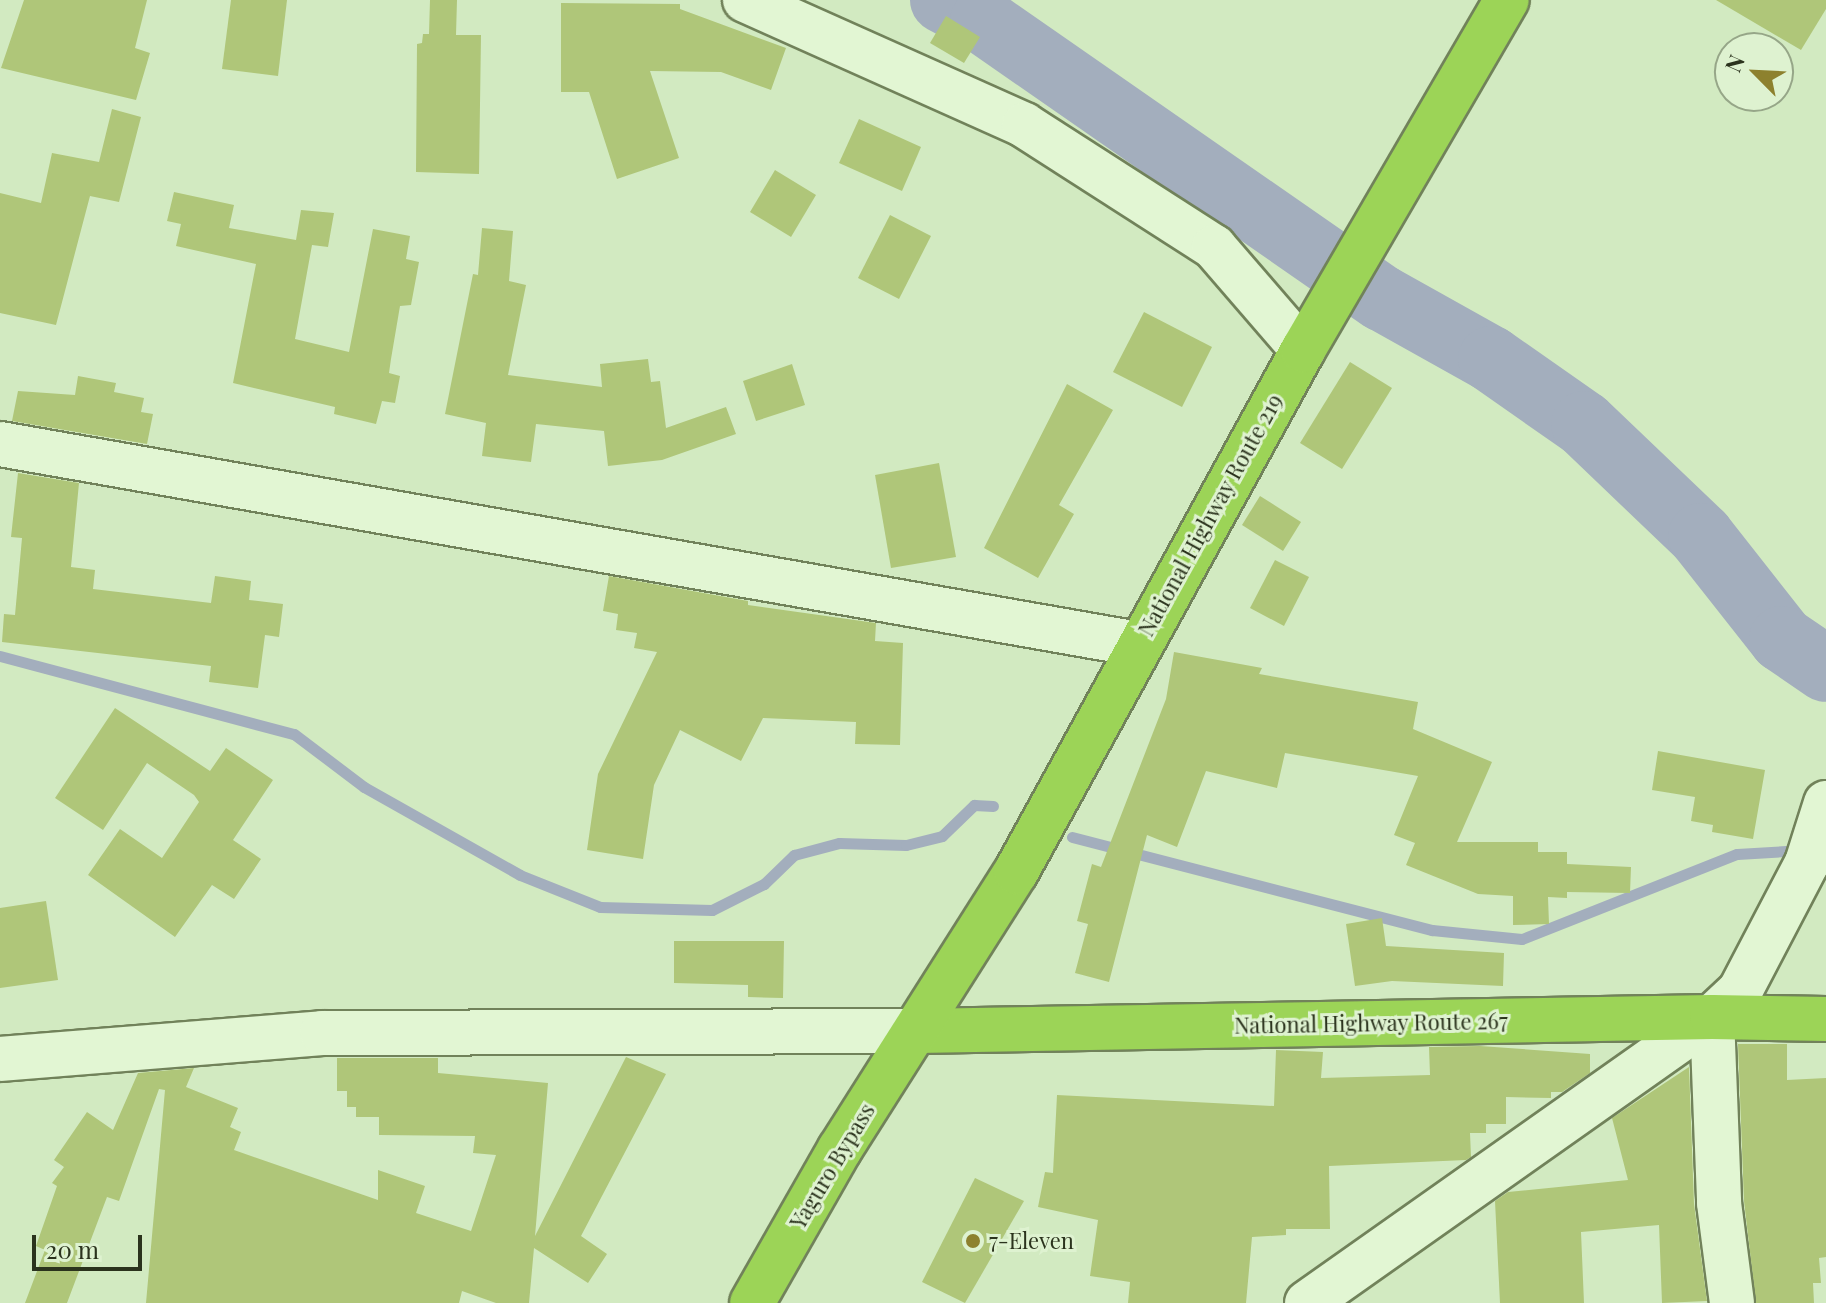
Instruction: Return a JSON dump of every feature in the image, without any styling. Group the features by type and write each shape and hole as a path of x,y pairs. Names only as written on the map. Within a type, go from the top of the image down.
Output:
{"highway":[{"name":"National Highway Route 219","path":"917,1031 1016,872 1138,644 1303,350 1507,0"},
{"name":"National Highway Route 267","path":"917,1031 1712,1017 1826,1019"},
{"name":"Yaguro Bypass","path":"752,1303 840,1149 917,1031"}],"street":[{"path":"745,0 1024,125 1214,247 1303,350"},
{"path":"0,444 1138,644"},
{"path":"1307,1303 1712,1017 1740,991 1816,834"},
{"path":"1712,1017 1719,1203 1732,1303"},
{"path":"0,1059 322,1033 917,1031"}],"building":[{"path":"24,0 147,0 135,48 150,53 136,100 1,68"},
{"path":"231,0 287,0 278,76 222,69"},
{"path":"430,0 457,0 456,35 481,35 479,174 416,172 417,44 422,43 423,34 429,34"},
{"path":"1716,0 1826,0 1826,9 1801,50 1794,46 1794,32 1770,32"},
{"path":"561,3 680,4 680,9 786,48 771,90 721,72 650,71 679,158 617,179 589,92 561,92"},
{"path":"946,16 980,37 964,63 930,43"},
{"path":"112,109 141,117 119,202 90,196 56,325 0,313 0,193 41,203 52,153 99,162"},
{"path":"859,119 921,147 902,191 839,163"},
{"path":"775,170 816,195 791,237 750,212"},
{"path":"174,192 234,205 229,228 296,240 301,210 334,213 328,247 312,245 295,339 349,352 373,229 410,236 406,259 419,262 411,305 400,306 389,373 400,376 395,403 382,401 376,424 334,414 335,407 233,383 256,264 176,246 181,224 167,221"},
{"path":"890,215 931,236 899,299 858,278"},
{"path":"482,228 513,231 509,281 526,285 508,375 602,387 600,364 648,359 651,382 660,381 666,428 726,407 736,434 662,460 608,466 604,431 536,424 531,462 482,456 486,423 445,414 473,274 478,275"},
{"path":"1144,312 1212,347 1182,407 1113,372"},
{"path":"1350,362 1392,388 1342,469 1300,443"},
{"path":"792,364 805,405 756,421 743,381"},
{"path":"78,376 116,383 114,392 144,398 141,412 153,414 147,444 12,421 18,391 75,395"},
{"path":"1067,384 1113,410 1059,505 1074,514 1038,578 984,548"},
{"path":"939,463 956,557 891,568 875,475"},
{"path":"18,473 79,483 71,567 95,570 93,589 211,603 215,576 251,581 249,600 283,604 279,637 265,635 258,688 209,682 211,666 2,642 4,614 15,615 22,538 11,537"},
{"path":"1260,496 1301,522 1283,551 1242,525"},
{"path":"1275,560 1309,577 1284,626 1250,608"},
{"path":"609,576 748,601 748,605 876,623 875,641 903,643 900,745 855,744 856,722 763,718 741,761 680,730 654,785 643,859 587,850 598,774 657,652 634,648 637,633 616,630 618,614 603,611"},
{"path":"1174,652 1262,668 1259,674 1418,702 1413,729 1492,762 1457,842 1538,842 1538,852 1567,852 1567,864 1631,867 1630,893 1567,892 1567,898 1548,897 1549,924 1513,925 1513,896 1478,894 1406,865 1415,843 1394,835 1418,776 1285,753 1277,788 1206,771 1177,847 1147,835 1109,982 1075,973 1088,924 1077,921 1092,864 1101,867 1166,699"},
{"path":"115,708 210,771 226,748 273,780 233,840 261,859 234,899 212,885 175,937 88,875 120,829 162,858 199,802 194,795 147,763 103,830 55,798"},
{"path":"1658,751 1765,770 1753,839 1712,832 1713,825 1691,821 1695,797 1652,790"},
{"path":"46,901 58,980 0,988 0,908"},
{"path":"1382,918 1386,946 1504,953 1503,986 1392,981 1355,986 1346,924"},
{"path":"674,941 784,941 783,998 748,997 748,985 674,983"},
{"path":"1738,1044 1787,1044 1787,1080 1826,1078 1826,1257 1819,1258 1821,1283 1813,1283 1814,1303 1756,1303 1744,1201"},
{"path":"1480,1046 1590,1054 1590,1073 1562,1092 1551,1092 1551,1098 1506,1097 1506,1124 1486,1124 1486,1133 1470,1133 1471,1157 1466,1160 1329,1166 1330,1229 1286,1229 1286,1235 1252,1237 1246,1303 1128,1303 1130,1282 1090,1276 1098,1220 1038,1207 1045,1172 1053,1173 1057,1095 1274,1106 1276,1050 1323,1052 1321,1078 1430,1075 1429,1047"},
{"path":"626,1057 666,1074 581,1236 607,1254 588,1283 534,1248 529,1303 496,1303 462,1291 459,1303 146,1303 165,1090 159,1089 119,1201 107,1197 67,1303 25,1303 45,1250 36,1246 57,1186 52,1183 64,1167 54,1160 87,1112 113,1130 138,1073 194,1068 186,1087 238,1108 230,1127 241,1132 234,1150 378,1200 378,1170 425,1186 416,1213 471,1231 496,1155 473,1153 475,1136 379,1135 379,1117 356,1117 356,1107 347,1107 347,1091 337,1091 337,1058 438,1058 438,1073 548,1083 535,1236"},
{"path":"1689,1067 1694,1204 1707,1301 1662,1303 1659,1225 1581,1232 1584,1303 1500,1303 1495,1201 1508,1192 1628,1180 1612,1118"},
{"name":"7-Eleven","path":"975,1178 1024,1201 965,1303 922,1282"}],"waterway":[{"path":"943,0 983,21 1382,298 1491,359 1584,424 1701,536 1782,639 1826,669"},
{"path":"0,656 294,734 364,787 520,875 600,907 712,910 764,884 794,855 839,843 906,845 942,836 974,805 993,806"},
{"path":"1072,837 1432,930 1522,939 1737,854 1802,850"}],"place":[{"name":"7-Eleven","path":"973,1241"}]}
